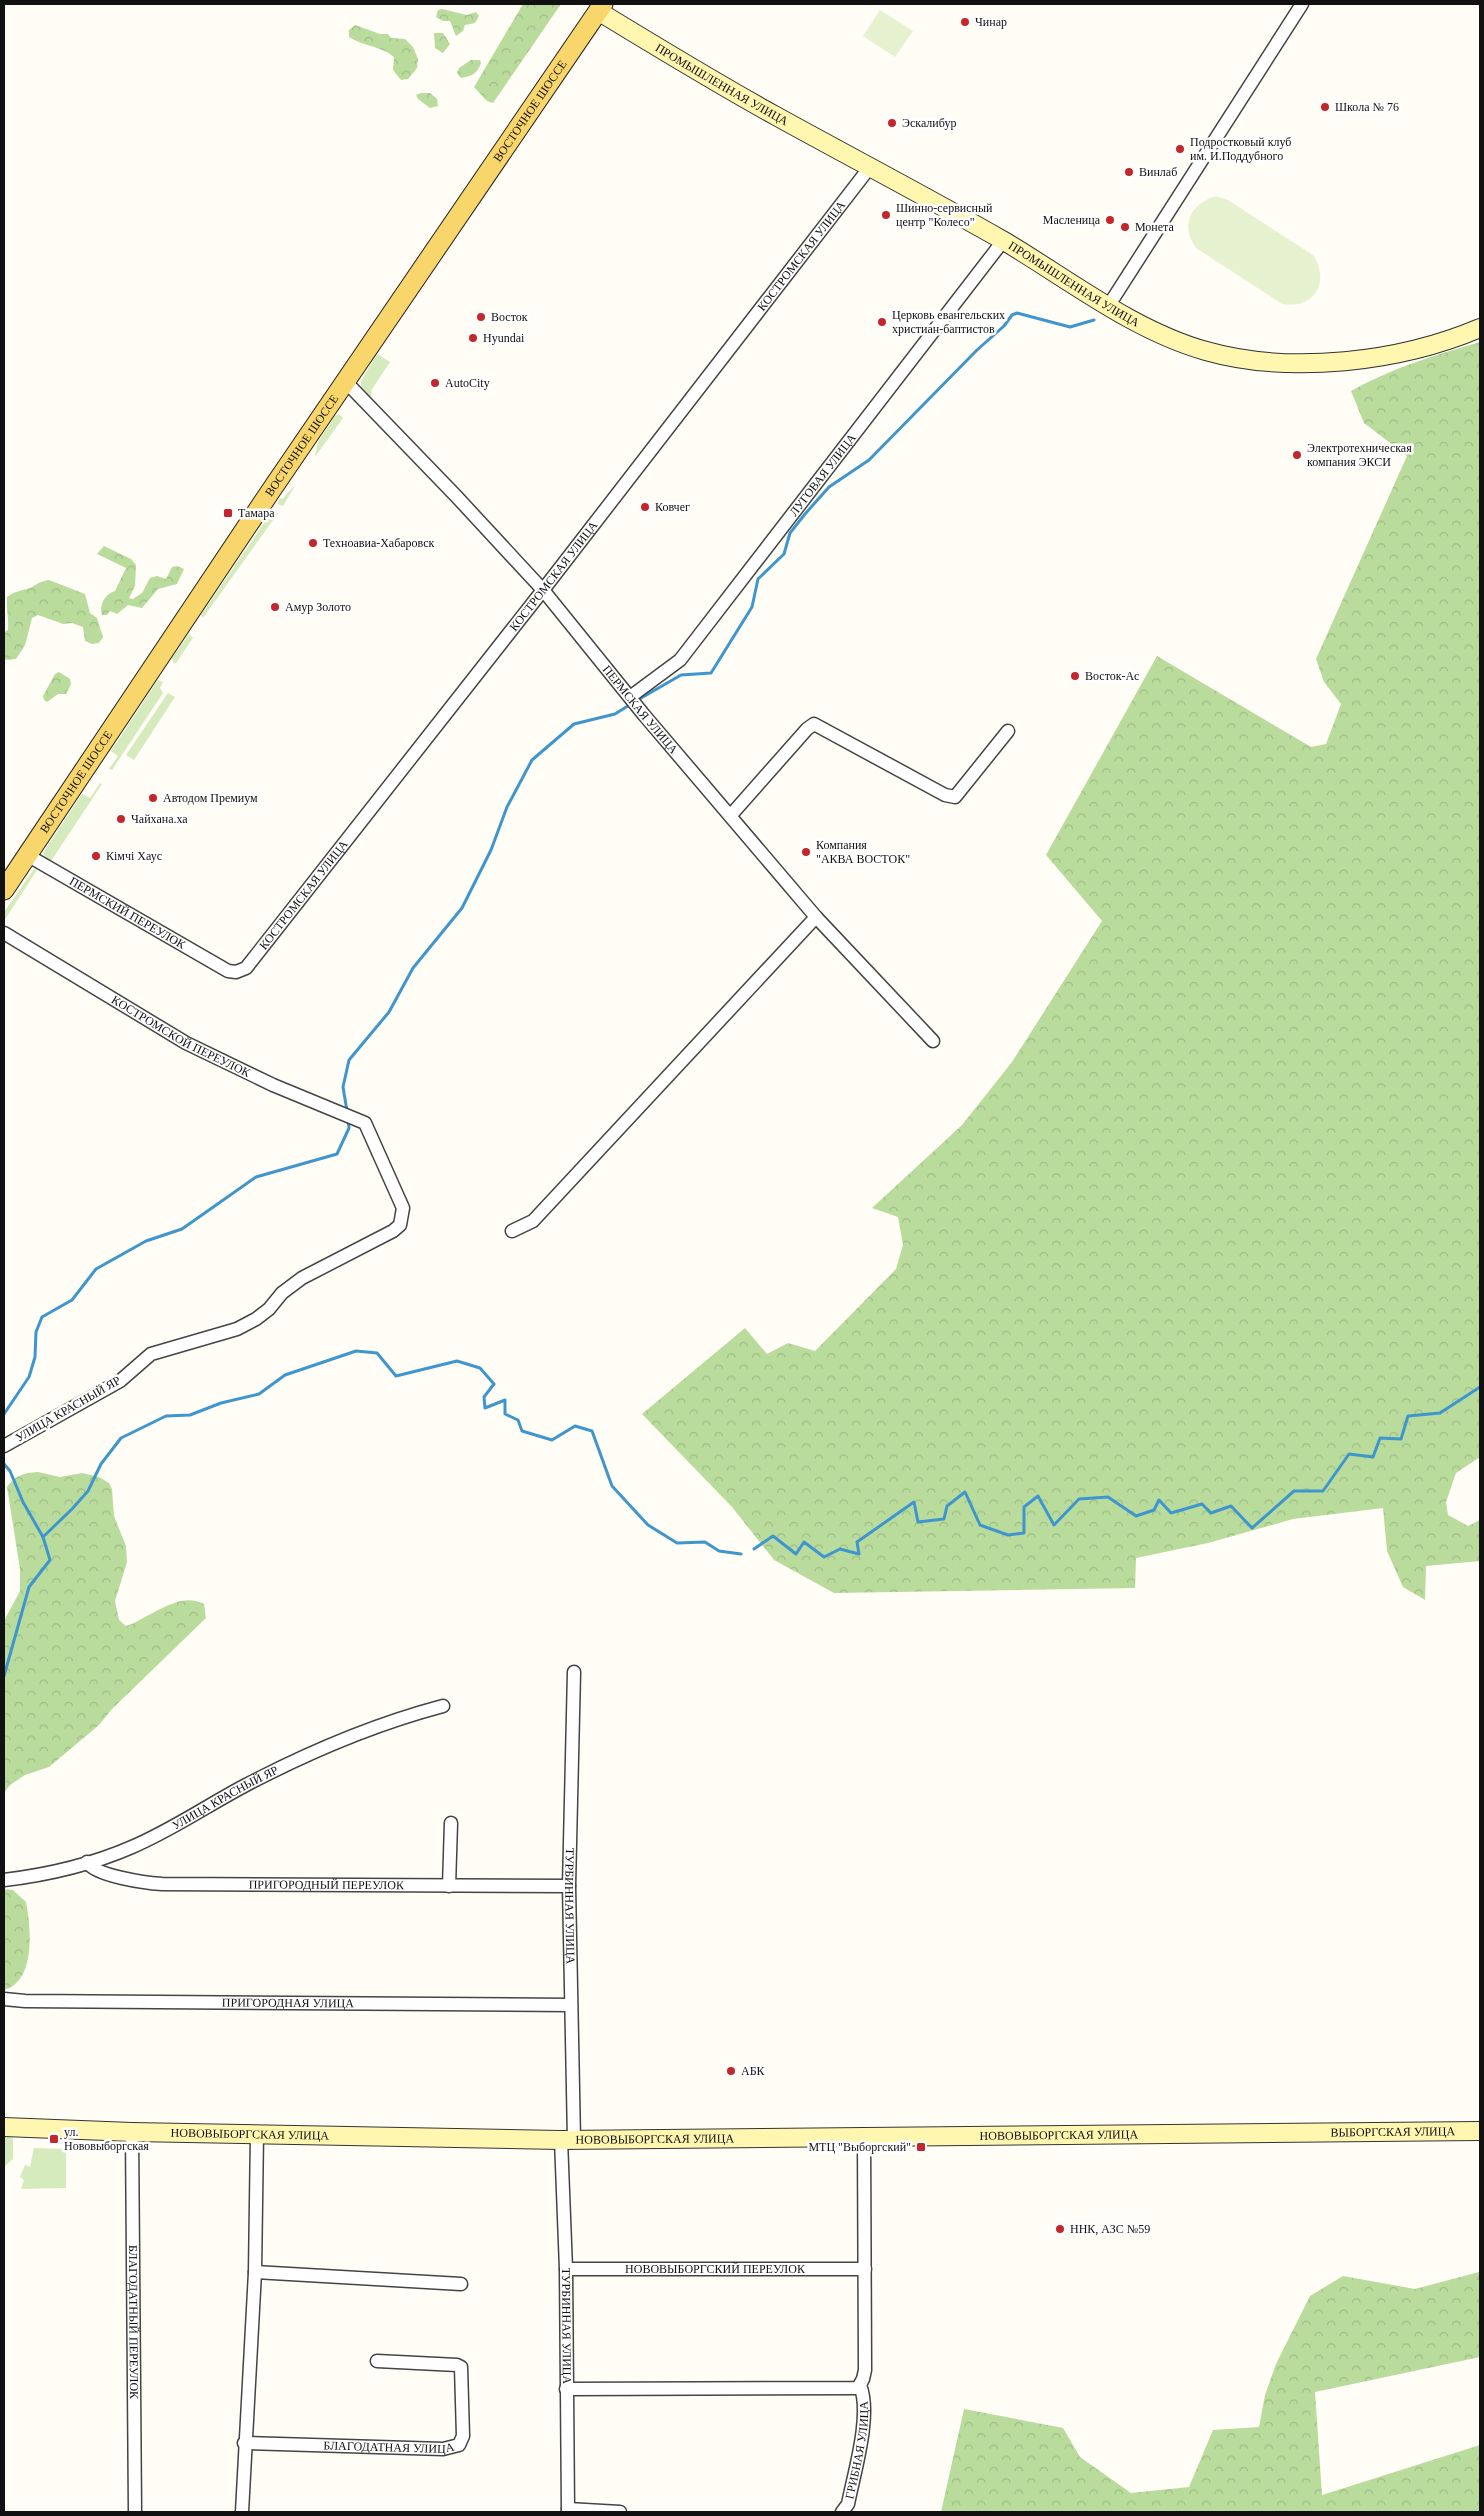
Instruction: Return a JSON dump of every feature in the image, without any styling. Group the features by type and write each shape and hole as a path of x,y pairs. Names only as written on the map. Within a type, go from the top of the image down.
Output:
{"main road":[{"name":"ВОСТОЧНОЕ ШОССЕ","path":"4,890 345,381 601,7"}],"street":[{"path":"1109,305 1302,4"},
{"name":"ПРОМЫШЛЕННАЯ УЛИЦА","path":"601,7 773,114 1003,241 1109,305 1180,343 1223,355 1263,361 1312,363 1366,360 1461,336 1480,328"},
{"name":"КОСТРОМСКАЯ УЛИЦА","path":"228,970 236,972 246,968 255,957 543,590 870,167"},
{"name":"ЛУГОВАЯ УЛИЦА","path":"630,697 680,660 1003,241"},
{"name":"ПЕРМСКАЯ УЛИЦА","path":"345,381 440,478 543,590 630,697 816,917 932,1041"},
{"path":"731,815 807,729 814,724 946,795 955,797 1008,731"},
{"name":"ПЕРМСКИЙ ПЕРЕУЛОК","path":"27,855 228,970"},
{"path":"512,1231 534,1221 816,917"},
{"name":"КОСТРОМСКОЙ ПЕРЕУЛОК","path":"4,933 186,1043 272,1085 365,1123"},
{"name":"УЛИЦА КРАСНЫЙ ЯР","path":"4,1446 120,1381 151,1354 237,1329 256,1319 269,1309 282,1293 302,1278 393,1231 400,1225 403,1208 365,1123"},
{"name":"ТУРБИННАЯ УЛИЦА","path":"568,2510 566,2269 574,1672"},
{"name":"УЛИЦА КРАСНЫЙ ЯР","path":"4,1880 87,1862 131,1847 161,1833 247,1784 332,1743 405,1716 444,1706"},
{"path":"449,1886 451,1823"},
{"name":"ПРИГОРОДНЫЙ ПЕРЕУЛОК","path":"87,1862 95,1870 142,1883 570,1886"},
{"name":"ПРИГОРОДНАЯ УЛИЦА","path":"4,1999 35,2001 571,2005"},
{"name":"НОВОВЫБОРГСКАЯ УЛИЦА","path":"9,2126 132,2132 568,2140 999,2134 1305,2134"},
{"name":"ВЫБОРГСКАЯ УЛИЦА","path":"1305,2134 1480,2131"},
{"name":"БЛАГОДАТНЫЙ ПЕРЕУЛОК","path":"132,2132 135,2512"},
{"path":"242,2512 244,2443 255,2272 257,2133"},
{"name":"ГРИБНАЯ УЛИЦА","path":"842,2512 848,2504 861,2434 864,2401 858,2387 865,2370 864,2137"},
{"name":"НОВОВЫБОРГСКИЙ ПЕРЕУЛОК","path":"566,2269 864,2269"},
{"path":"255,2272 461,2284"},
{"name":"БЛАГОДАТНАЯ УЛИЦА","path":"244,2443 443,2449 459,2445 463,2436 461,2367 457,2365 377,2360"},
{"path":"566,2389 858,2387"},
{"path":"568,2510 620,2512"}],"green space":[{"path":"523,4 561,4 493,103 487,101 474,87"},
{"path":"442,9 467,15 476,12 479,16 475,23 465,25 463,31 456,36 450,21 443,21 436,17 438,10"},
{"path":"880,10 913,31 895,57 863,36"},
{"path":"355,25 380,34 388,34 391,38 405,39 413,47 418,59 417,68 408,79 401,80 393,70 394,57 389,53 349,37 349,30"},
{"path":"434,33 443,33 450,44 443,53 435,48"},
{"path":"471,60 480,60 481,63 478,70 474,74 461,78 457,73 459,68"},
{"path":"430,93 437,99 438,106 430,108 418,99 416,95"},
{"path":"1215,196 1228,200 1313,255 1318,265 1320,284 1311,298 1303,303 1293,305 1282,304 1196,248 1191,240 1189,231 1190,217 1199,205"},
{"path":"1480,342 1480,1457 1456,1473 1446,1502 1448,1515 1468,1526 1480,1520 1480,1561 1426,1566 1425,1600 1403,1587 1387,1551 1383,1508 1293,1519 1208,1543 1136,1558 1135,1588 834,1593 774,1560 732,1507 642,1414 745,1328 767,1354 788,1343 815,1351 896,1269 903,1245 898,1217 872,1208 962,1125 1012,1062 1102,921 1046,855 1157,656 1311,747 1326,744 1341,704 1324,682 1316,659 1407,456 1364,423 1351,391 1398,369"},
{"path":"377,354 390,362 372,389 371,398 361,386 361,381"},
{"path":"339,414 343,418 315,457 318,442 335,416"},
{"path":"296,484 283,506 277,504 280,498 282,499"},
{"path":"273,510 278,513 203,618 201,615"},
{"path":"104,546 131,559 136,565 135,586 129,598 133,599 142,593 150,578 157,576 166,579 172,567 177,566 184,569 177,584 158,589 142,608 128,605 117,614 110,611 107,615 102,615 101,607 104,600 111,592 115,591 126,568 97,554"},
{"path":"49,580 85,594 90,613 97,618 103,637 99,643 92,644 85,641 83,627 72,623 63,624 38,615 32,618 25,645 16,659 4,660 4,632 8,630 7,597 15,592"},
{"path":"189,634 193,638 176,663 174,663 172,658"},
{"path":"59,672 70,679 71,684 66,694 58,694 47,702 43,696 55,674"},
{"path":"158,680 163,682 160,688 163,693 112,770 109,769 118,756 111,751"},
{"path":"168,693 175,697 134,760 126,755"},
{"path":"100,783 102,784 49,864 43,853 82,794 90,798"},
{"path":"34,869 37,870 4,921 4,912"},
{"path":"38,1472 60,1477 82,1473 99,1477 109,1483 112,1489 114,1516 126,1546 127,1562 115,1601 119,1620 126,1626 165,1607 185,1600 204,1604 206,1618 112,1709 99,1725 49,1767 25,1775 10,1785 4,1793 4,1621 20,1591 20,1569 7,1487 20,1475"},
{"path":"4,1889 13,1890 26,1902 30,1939 29,1952 22,1976 14,1985 4,1990"},
{"path":"4,2136 13,2138 13,2159 4,2167"},
{"path":"34,2148 66,2149 66,2188 21,2189 24,2180 20,2177 25,2165 30,2167"},
{"path":"1479,2272 1480,2357 1315,2392 1322,2495 1480,2445 1480,2512 941,2512 964,2409 1063,2428 1080,2457 1131,2493 1189,2487 1213,2430 1259,2427 1265,2395 1276,2364 1310,2296 1343,2276 1415,2289"}],"waterway":[{"path":"636,701 681,675 711,673 752,607 758,579 784,554 790,533 805,514 829,487 869,460 977,350 1004,326 1012,315 1017,313 1070,327 1094,320"},
{"path":"347,1111 343,1087 349,1060 389,1012 413,968 462,908 491,850 507,807 532,760 574,724 615,714 631,704"},
{"path":"4,1414 29,1377 35,1357 36,1332 42,1317 72,1300 96,1269 146,1241 182,1229 256,1177 337,1154 349,1128 348,1119"},
{"path":"4,1676 29,1587 50,1560 43,1537 88,1491 101,1464 121,1438 166,1416 190,1415 221,1403 259,1394 285,1375 356,1351 377,1353 396,1376 457,1361 480,1368 494,1384 484,1397 485,1408 505,1400 505,1414 518,1420 522,1431 552,1440 575,1426 592,1431 612,1486 648,1525 677,1543 705,1542 719,1551 741,1554"},
{"path":"754,1549 773,1536 796,1554 804,1542 824,1557 840,1549 859,1554 857,1542 914,1502 918,1522 944,1519 947,1506 965,1492 980,1525 1008,1535 1024,1533 1024,1507 1038,1496 1054,1525 1079,1499 1108,1497 1136,1516 1154,1510 1159,1500 1171,1513 1202,1504 1211,1513 1231,1506 1252,1528 1294,1491 1323,1491 1349,1454 1373,1457 1380,1438 1401,1439 1408,1416 1440,1413 1480,1387"},
{"path":"4,1464 10,1471 23,1502 43,1537"}],"place":[{"name":"Чинар","path":"965,22"},
{"name":"Школа № 76","path":"1325,107"},
{"name":"Эскалибур","path":"892,123"},
{"name":"Подростковый клуб им. И.Поддубного","path":"1180,149"},
{"name":"Винлаб","path":"1129,172"},
{"name":"Шинно-сервисный центр \"Колесо\"","path":"886,215"},
{"name":"Масленица","path":"1110,220"},
{"name":"Монета","path":"1125,227"},
{"name":"Восток","path":"481,317"},
{"name":"Церковь евангельских христиан-баптистов","path":"882,322"},
{"name":"Hyundai","path":"473,338"},
{"name":"AutoCity","path":"435,383"},
{"name":"Электротехническая компания ЭКСИ","path":"1297,455"},
{"name":"Ковчег","path":"645,507"},
{"name":"Тамара","path":"228,513"},
{"name":"Техноавиа-Хабаровск","path":"313,543"},
{"name":"Амур Золото","path":"275,607"},
{"name":"Восток-Ас","path":"1075,676"},
{"name":"Автодом Премиум","path":"153,798"},
{"name":"Чайхана.ха","path":"121,819"},
{"name":"Компания \"АКВА ВОСТОК\"","path":"806,852"},
{"name":"Кiмчi Хаус","path":"96,856"},
{"name":"АБК","path":"731,2071"},
{"name":"ул. Нововыборгская","path":"54,2139"},
{"name":"МТЦ \"Выборгский\"","path":"921,2147"},
{"name":"ННК, АЗС №59","path":"1060,2229"}]}
